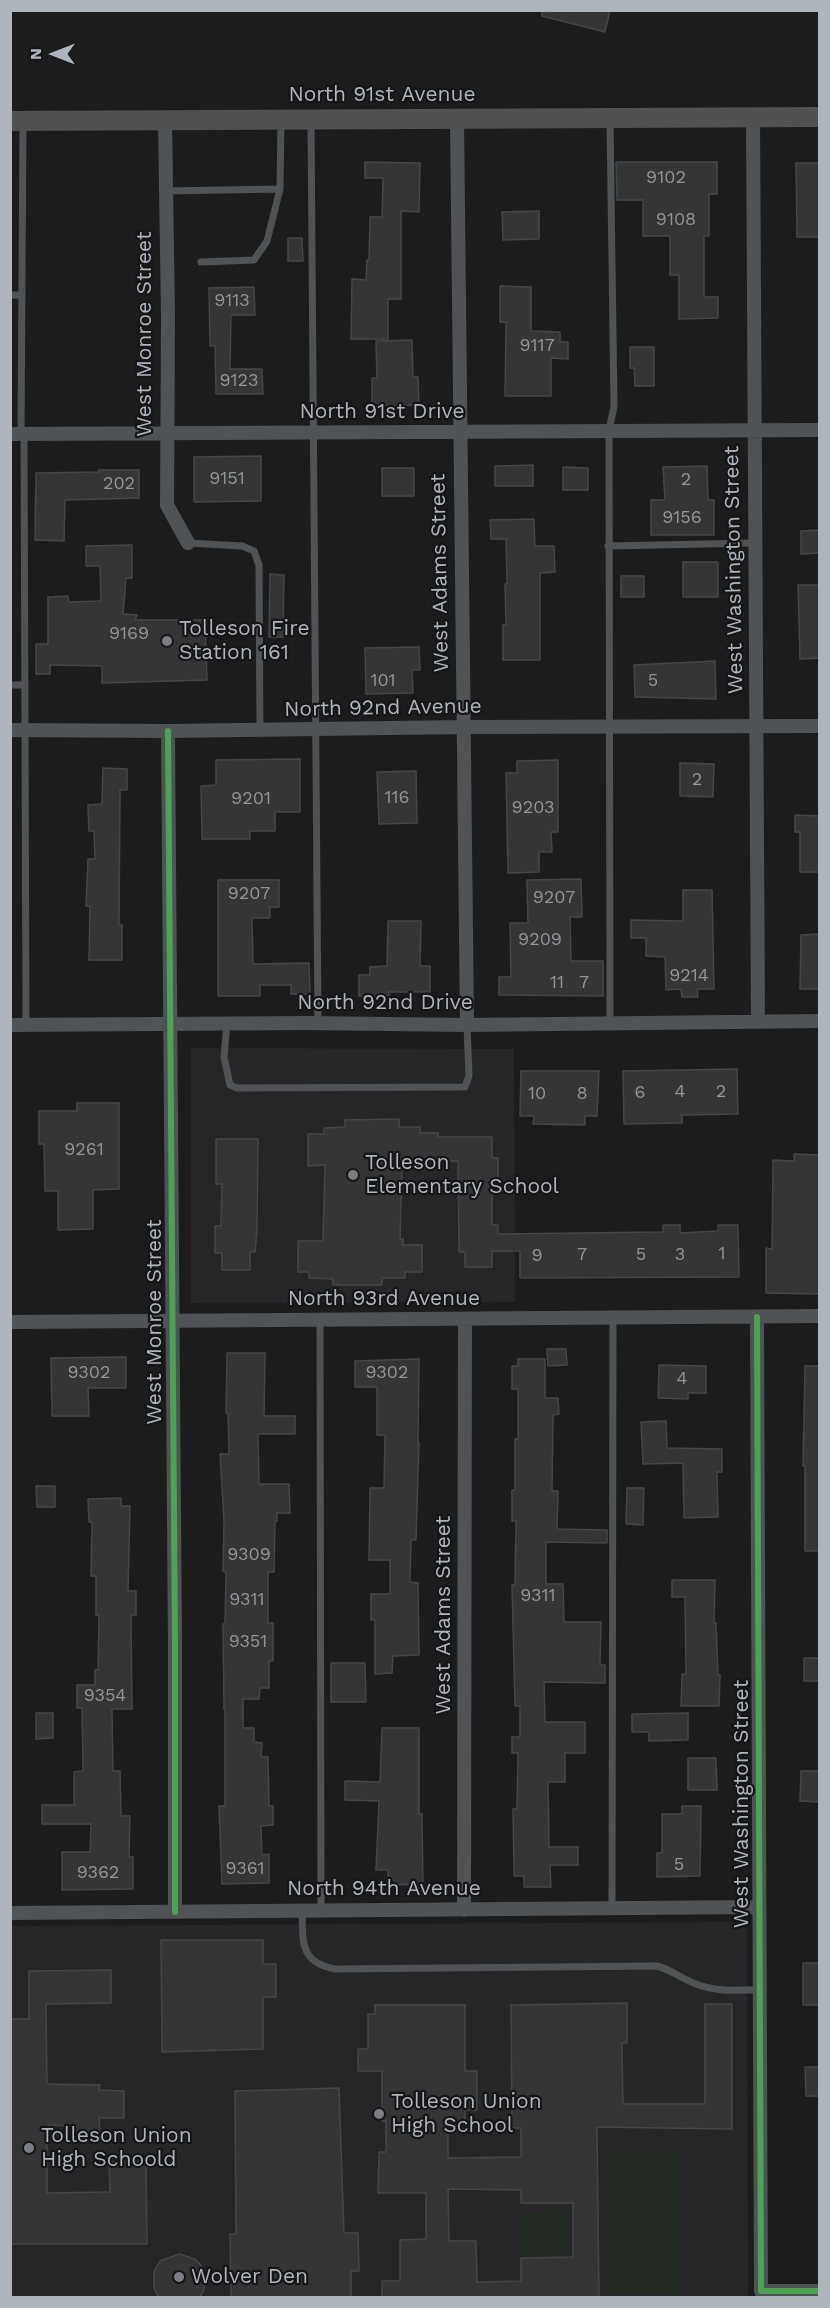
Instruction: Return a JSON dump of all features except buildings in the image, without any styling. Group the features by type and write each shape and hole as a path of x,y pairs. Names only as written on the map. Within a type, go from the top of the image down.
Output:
{"main road":[{"name":"North 91st Avenue","path":"17,121 819,117"}],"street":[{"name":"West Washington Street","path":"753,117 758,1022"},
{"name":"West Monroe Street","path":"165,119 167,505 188,543"},
{"name":"West Adams Street","path":"458,120 459,432 467,1025"},
{"name":"North 91st Drive","path":"18,434 819,430"},
{"name":"North 92nd Avenue","path":"17,729 168,731 819,726"},
{"name":"West Monroe Street","path":"168,731 175,1912"},
{"name":"North 92nd Drive","path":"10,1025 318,1023 467,1025 819,1021"},
{"name":"North 93rd Avenue","path":"10,1322 819,1316"},
{"name":"West Washington Street","path":"757,1317 761,2291 819,2291"},
{"name":"West Adams Street","path":"464,1910 465,1319"},
{"name":"North 94th Avenue","path":"10,1913 758,1907"}],"lane":[{"path":"610,118 614,406 609,431 608,546 610,1023"},
{"path":"201,262 254,260 267,241 280,189 281,119"},
{"path":"311,119 318,1023"},
{"path":"17,121 22,295 18,434 24,685 17,729 26,1025"},
{"path":"166,191 280,189"},
{"path":"10,295 22,295"},
{"path":"188,543 242,546 254,551 257,558 259,566 260,730"},
{"path":"608,546 754,543"},
{"path":"10,685 24,685"},
{"path":"227,1023 224,1057 230,1085 237,1088 465,1087 469,1076 467,1025"},
{"path":"612,1909 613,1318"},
{"path":"320,1320 321,1911"},
{"path":"302,1911 305,1949 311,1960 335,1969 657,1966 670,1969 697,1984 713,1989 759,1990"}],"shaded area":[{"name":"Tolleson Elementary School","path":"191,1048 514,1049 515,1302 191,1303"},
{"name":"Tolleson Union High School","path":"730,1922 742,1924 747,1930 748,2297 11,2297 10,1926"},
{"path":"605,2152 679,2152 680,2297 605,2297"},
{"path":"567,2210 567,2254 521,2255 521,2211"}],"cycle path":[{"path":"168,731 175,1912"},
{"path":"757,1317 761,2291 820,2291"}],"place":[{"name":"Tolleson Fire Station 161","path":"167,641"},
{"name":"Tolleson Elementary School","path":"353,1175"},
{"name":"Tolleson Union High School","path":"379,2114"},
{"name":"Tolleson Union High Schoold","path":"29,2148"},
{"name":"Wolver Den","path":"179,2277"}]}
